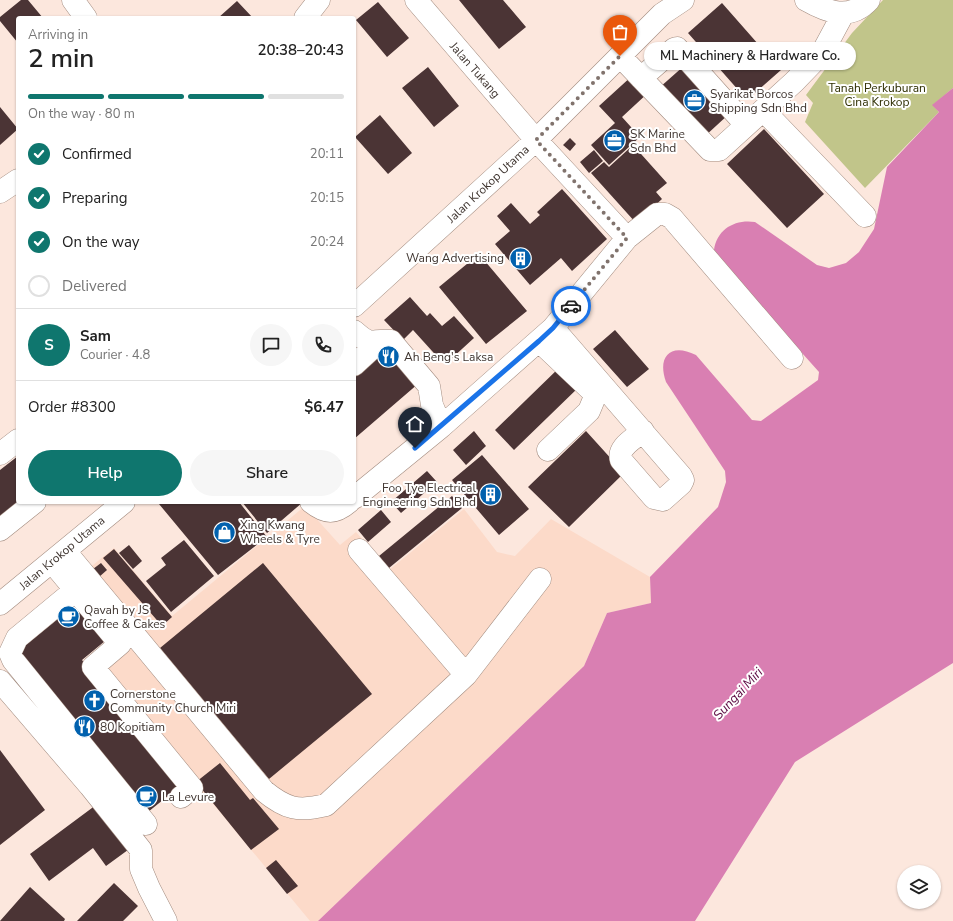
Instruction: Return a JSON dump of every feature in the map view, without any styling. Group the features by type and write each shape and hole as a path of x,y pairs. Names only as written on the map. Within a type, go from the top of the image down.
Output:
{"street":[{"path":"73,0 85,16"},
{"path":"307,16 319,0"},
{"name":"Jalan Tukang","path":"416,0 536,140 627,238"},
{"path":"806,0 833,13 843,14 854,11 869,0"},
{"name":"Jalan Krokop Utama","path":"356,304 536,140 675,2"},
{"path":"620,56 710,150 719,150 794,82 822,53 843,14"},
{"path":"641,78 677,48 746,125"},
{"path":"763,110 865,216"},
{"path":"0,192 16,181"},
{"path":"356,496 441,427 546,334 627,238 657,214 665,214 672,218 792,358"},
{"path":"356,333 366,342 372,343 390,341 429,386 432,405 441,427"},
{"path":"546,334 643,431"},
{"path":"546,334 592,392 594,399 589,411 548,450"},
{"path":"356,362 379,342"},
{"path":"0,454 16,442"},
{"path":"0,530 32,504"},
{"name":"Jalan Krokop Utama","path":"6,594 59,557 122,504"},
{"path":"314,504 325,511 339,510 346,504"},
{"path":"359,550 466,675"},
{"path":"59,557 75,590 120,644 93,667 192,788 181,797"},
{"path":"59,557 264,792 277,802 294,809 311,809 326,805 466,675 540,579"},
{"path":"75,590 17,638 10,653 12,660 98,780 142,850 141,869 166,921"},
{"path":"4,688 98,780 146,824"}],"shaded area":[{"path":"305,506 340,545 356,532 389,570 464,509 497,552 515,556 551,519 650,577 651,603 607,613 584,666 318,921 310,921 104,672 135,644 77,578 114,548 172,616"}],"green space":[{"name":"Tanah Perkuburan Cina Krokop","path":"883,0 953,0 953,88 933,105 939,112 865,188 805,122 813,103 806,95 852,33"}],"water":[{"name":"Sungai Miri","path":"953,88 953,663 795,762 695,921 318,921 584,666 607,613 651,603 650,577 718,507 726,482 725,471 666,382 663,365 668,354 679,350 687,351 696,355 752,420 761,421 818,380 819,372 717,258 714,250 719,236 728,227 734,224 748,221 755,222 817,265 829,268 846,263 859,252 874,229 887,167 939,112 932,105"}],"building":[{"path":"21,0 28,0 41,16 16,16 16,41 0,21 0,17"},
{"path":"459,0 503,0 526,27 499,49"},
{"path":"237,1 251,16 220,16"},
{"path":"378,2 409,38 387,57 356,20"},
{"path":"722,3 781,70 747,100 688,33"},
{"name":"Syarikat Borcos Shipping Sdn Bhd","path":"685,65 729,114 704,137 659,88"},
{"path":"428,67 459,106 434,127 402,88"},
{"path":"633,75 649,92 622,117 640,137 609,165 591,145 615,123 599,106"},
{"path":"0,107 16,127 16,131 0,145"},
{"path":"380,115 412,153 388,174 356,138 356,136"},
{"path":"764,129 824,194 787,228 727,164"},
{"path":"570,138 576,144 570,151 563,145"},
{"path":"633,145 667,183 656,192 662,199 636,223 591,173 604,162 609,167"},
{"path":"594,150 603,161 589,173 580,162"},
{"path":"562,189 607,239 572,271 561,258 530,285 495,244 510,231 497,216 511,203 530,224 540,215 537,212"},
{"path":"479,254 527,311 486,344 439,287"},
{"path":"410,297 427,316 430,313 442,326 454,316 474,338 451,359 448,356 442,362 413,330 403,340 384,320"},
{"path":"615,330 649,369 627,387 593,349"},
{"path":"389,347 419,383 356,437 356,376"},
{"path":"562,365 581,385 514,450 495,430"},
{"path":"474,431 486,446 466,465 453,450"},
{"path":"586,431 624,473 569,527 528,487"},
{"name":"Foo Tye Electrical Engineering Sdn Bhd","path":"482,455 529,509 499,535 452,480"},
{"path":"16,458 16,504 0,516 0,470"},
{"path":"427,471 437,482 401,513 391,502"},
{"path":"452,496 462,508 389,568 379,556"},
{"path":"159,504 241,504 267,537 218,575"},
{"path":"244,504 301,504 267,533"},
{"path":"381,510 391,522 368,542 358,530"},
{"path":"184,540 214,576 171,612 146,581 166,565 161,558"},
{"path":"129,545 142,561 133,569 119,553"},
{"path":"114,549 172,617 162,626 103,558"},
{"path":"101,563 107,570 99,577 93,569"},
{"path":"263,563 372,694 269,779 160,648"},
{"path":"75,605 105,641 82,660 184,783 148,812 16,653"},
{"path":"0,750 45,810 0,845"},
{"path":"220,763 250,800 253,798 279,829 251,850 196,782"},
{"path":"96,805 132,847 106,866 93,848 49,881 30,854"},
{"path":"276,860 298,886 287,894 266,868"},
{"path":"114,883 138,906 123,921 77,921"},
{"path":"30,887 65,919 64,921 0,921"}],"way so far":[{"path":"571,306 627,238 536,140 620,56"}],"place":[{"name":"ML Machinery & Hardware Co.","path":"620,56"},
{"name":"Syarikat Borcos Shipping Sdn Bhd","path":"694,101"},
{"name":"SK Marine Sdn Bhd","path":"615,141"},
{"name":"Wang Advertising","path":"520,258"},
{"name":"Ah Beng's Laksa","path":"388,357"},
{"name":"Foo Tye Electrical Engineering Sdn Bhd","path":"491,495"},
{"name":"Xing Kwang Wheels & Tyre","path":"225,532"},
{"name":"Qavah by JS Coffee & Cakes","path":"69,617"},
{"name":"Cornerstone Community Church Miri","path":"95,701"},
{"name":"80 Kopitiam","path":"85,727"},
{"name":"La Levure","path":"147,797"}],"route":[{"path":"415,448 539,341 553,328 571,306"}]}
